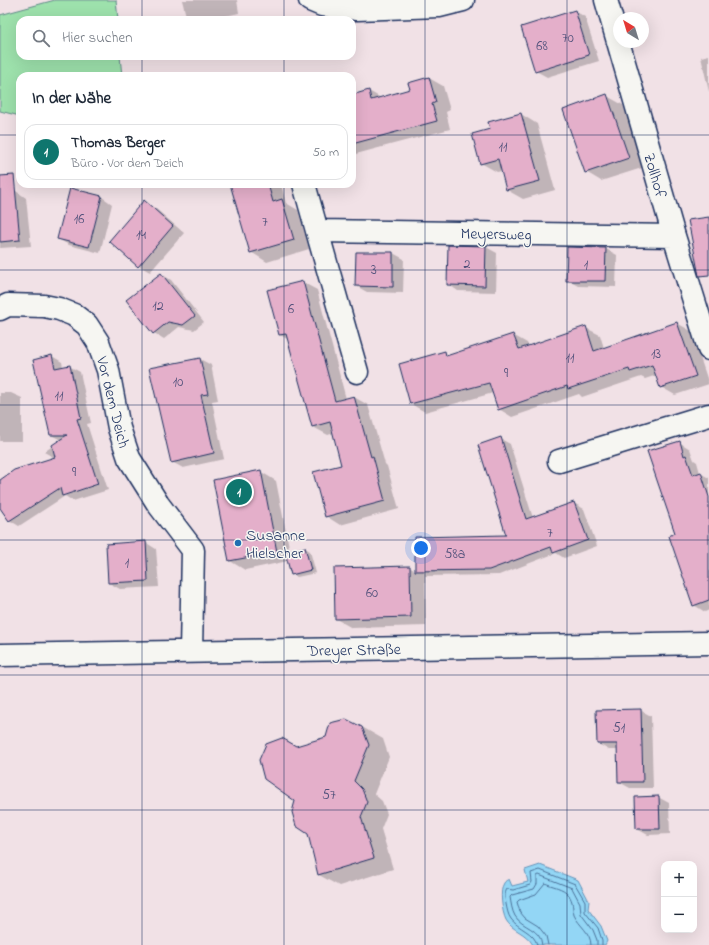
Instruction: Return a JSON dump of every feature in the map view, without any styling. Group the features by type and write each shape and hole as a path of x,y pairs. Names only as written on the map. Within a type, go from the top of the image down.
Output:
{"street":[{"path":"310,0 322,5 357,9 439,6 463,0"},
{"name":"Zollhof","path":"606,0 674,236 709,349"},
{"path":"305,188 357,372"},
{"name":"Meyersweg","path":"317,231 674,236"},
{"name":"Vor dem Deich","path":"0,309 8,304 44,306 59,309 74,315 87,325 98,342 108,370 119,428 129,458 158,504 193,550 191,651"},
{"path":"559,461 709,415"},
{"name":"Dreyer Straße","path":"0,655 709,643"}],"green space":[{"path":"55,0 116,0 118,16 16,16 16,60 120,60 122,72 16,72 16,115 0,111 0,15"}],"water":[{"path":"540,865 578,880 589,901 588,909 601,926 607,941 605,945 533,945 527,937 509,924 506,920 502,907 502,886 505,881 509,879 512,886 528,882 525,870"}],"building":[{"path":"575,10 589,55 535,72 521,27"},
{"path":"429,77 436,102 432,104 437,121 356,143 356,94 369,90 371,100 410,89 408,83"},
{"path":"607,94 629,158 585,173 563,110"},
{"path":"521,113 540,181 506,190 498,159 480,164 472,134 490,129 488,122"},
{"path":"14,175 20,240 0,242 0,176"},
{"path":"70,188 102,196 89,247 57,239"},
{"path":"231,188 269,188 273,202 282,199 294,240 250,253"},
{"path":"144,200 173,226 138,267 109,241"},
{"path":"709,217 709,275 699,276 688,220"},
{"path":"448,245 486,246 485,286 447,285"},
{"path":"567,247 606,248 605,281 566,281"},
{"path":"356,252 393,252 393,287 355,286"},
{"path":"161,273 195,316 183,325 168,322 153,334 126,300"},
{"path":"303,281 335,401 354,396 371,457 373,456 385,501 325,517 313,472 341,465 330,422 312,427 286,334 279,335 267,290"},
{"path":"677,322 696,376 660,388 652,365 630,372 629,369 568,389 567,386 498,410 489,383 410,404 399,364 445,351 446,356 513,334 519,349 586,326 594,351"},
{"path":"52,355 55,368 70,365 81,418 77,419 98,484 62,496 60,488 9,521 0,508 0,480 14,470 55,457 52,445 67,435 50,435 33,360"},
{"path":"200,358 208,394 201,395 214,453 171,463 149,368"},
{"path":"501,437 526,519 574,502 588,540 553,553 551,547 489,570 415,571 415,537 506,535 478,445"},
{"path":"680,441 684,456 686,455 693,475 701,472 709,497 709,600 693,606 669,536 675,533 647,451"},
{"path":"261,470 277,552 229,561 213,480"},
{"path":"146,541 148,581 108,583 106,544"},
{"path":"305,547 311,570 291,575 285,552"},
{"path":"410,566 411,617 335,619 334,568"},
{"path":"641,709 643,782 618,782 617,744 597,744 596,710"},
{"path":"346,719 362,727 369,745 354,781 362,789 367,802 361,817 374,858 318,875 308,834 296,826 292,812 295,801 264,779 259,760 266,744 282,738 296,746 326,737 330,723"},
{"path":"659,796 660,829 636,829 635,797"}],"place":[{"name":"Thomas Berger","path":"239,492"},
{"name":"Susanne Hielscher","path":"238,543"}]}
